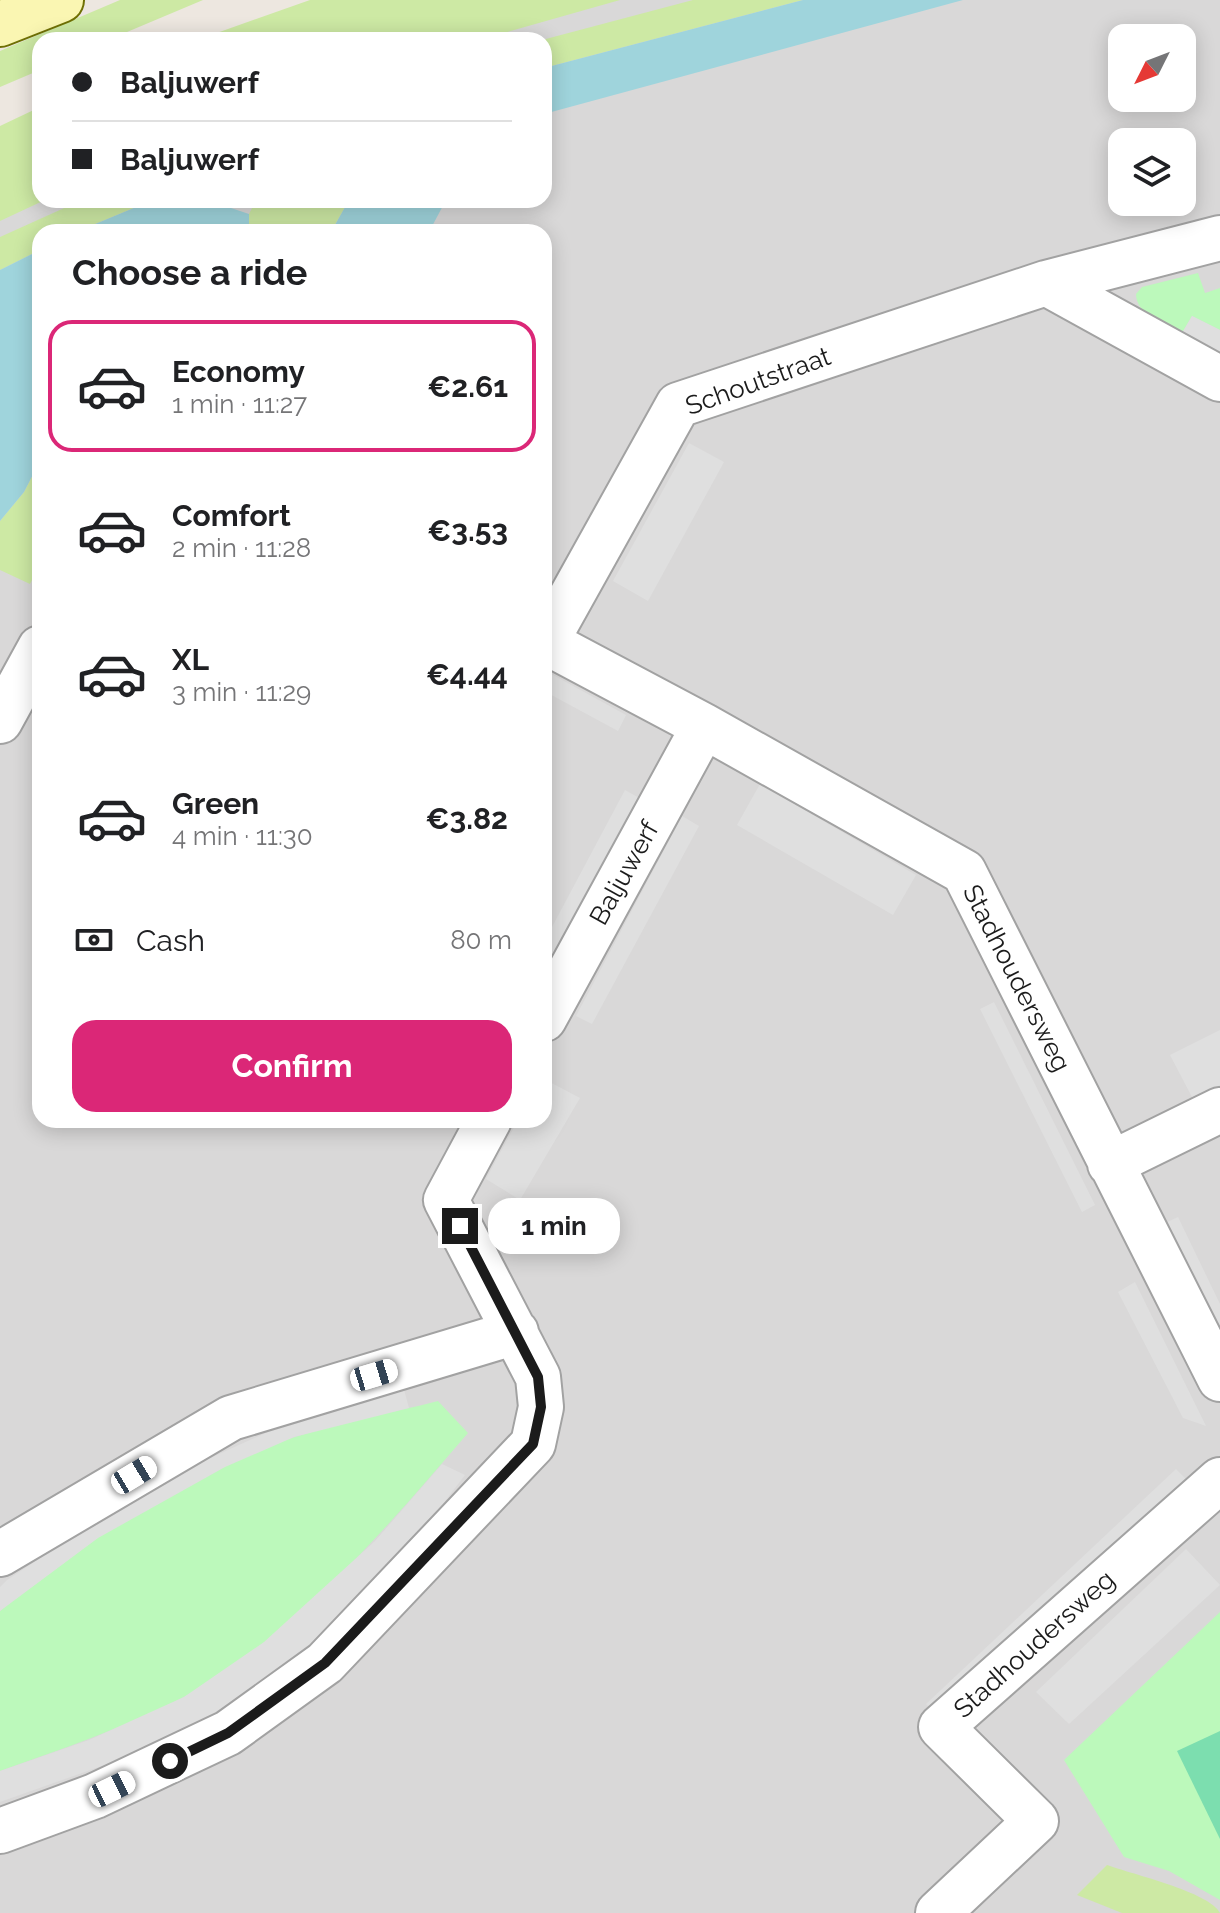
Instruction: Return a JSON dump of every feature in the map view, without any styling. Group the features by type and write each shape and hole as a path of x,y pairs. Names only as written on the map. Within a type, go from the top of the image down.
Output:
{"main road":[{"path":"0,24 61,0"}],"street":[{"name":"Schoutstraat","path":"552,630 678,405 1046,283 1220,238"},
{"path":"1046,283 1220,379"},
{"name":"Stadhoudersweg","path":"552,646 704,726 964,872 1220,1379"},
{"path":"0,721 32,663"},
{"name":"Baljuwerf","path":"552,1004 704,726"},
{"path":"1110,1164 1220,1110"},
{"path":"0,1831 95,1796 228,1733 325,1663 533,1444 541,1407 538,1377 446,1200 485,1128"},
{"path":"0,1554 231,1418 516,1332"},
{"name":"Stadhoudersweg","path":"938,1913 1036,1821 941,1727 1220,1480"}],"shaded area":[{"path":"388,0 1220,0 1220,1913 0,1913 0,186 32,197 32,208 552,208 552,32 322,32"},
{"path":"1192,316 1220,330 1220,353 1182,333"},
{"path":"689,443 724,462 648,601 613,581"},
{"path":"552,674 626,715 618,731 552,695"},
{"path":"760,784 916,875 893,915 737,825"},
{"path":"625,790 641,799 552,965 552,927"},
{"path":"682,816 699,826 592,1024 576,1016"},
{"path":"994,1002 1095,1205 1082,1212 980,1009"},
{"path":"1220,1030 1220,1085 1193,1099 1170,1055"},
{"path":"552,1083 580,1098 520,1200 486,1179 514,1128 552,1128"},
{"path":"1178,1217 1220,1304 1220,1342 1161,1225"},
{"path":"1135,1282 1206,1426 1183,1418 1118,1292"},
{"path":"403,1386 409,1408 294,1437 225,1467 98,1538 0,1611 0,1587 7,1580 153,1484 292,1421"},
{"path":"442,1464 465,1475 397,1564 299,1655 175,1740 0,1802 0,1771 89,1740 184,1697 264,1642 375,1541"},
{"path":"1176,1469 1191,1484 939,1718 926,1704"},
{"path":"1186,1549 1220,1585 1069,1724 1036,1692"}],"green space":[{"path":"120,0 203,0 127,32 45,32"},
{"path":"310,0 620,0 507,32 220,32"},
{"path":"693,0 803,0 552,66 552,37"},
{"path":"32,37 32,73 0,87 0,51"},
{"path":"32,111 32,206 0,221 0,126"},
{"path":"64,208 134,208 95,224 32,224 32,254 0,270 0,237"},
{"path":"252,208 344,208 336,224 248,224"},
{"path":"1198,273 1205,293 1220,288 1220,330 1192,316 1182,333 1153,318 1137,301 1136,294 1142,287"},
{"path":"32,476 30,584 0,570 0,521 24,492"},
{"path":"438,1401 468,1433 372,1542 299,1614 222,1674 182,1698 92,1738 0,1771 0,1611 101,1535 220,1467 295,1437"},
{"path":"1220,1612 1220,1900 1169,1871 1124,1857 1064,1760"},
{"path":"1220,1731 1220,1839 1177,1751"},
{"path":"1107,1865 1186,1891 1213,1905 1220,1913 1122,1913 1077,1895"}],"water":[{"path":"803,0 963,0 552,112 552,66"},
{"path":"134,208 231,208 249,214 249,224 95,224"},
{"path":"344,208 442,208 433,224 336,224"},
{"path":"32,254 32,476 24,492 0,521 0,270"}],"route":[{"path":"170,1761 228,1733 325,1663 533,1444 541,1407 538,1377 460,1226"}]}
